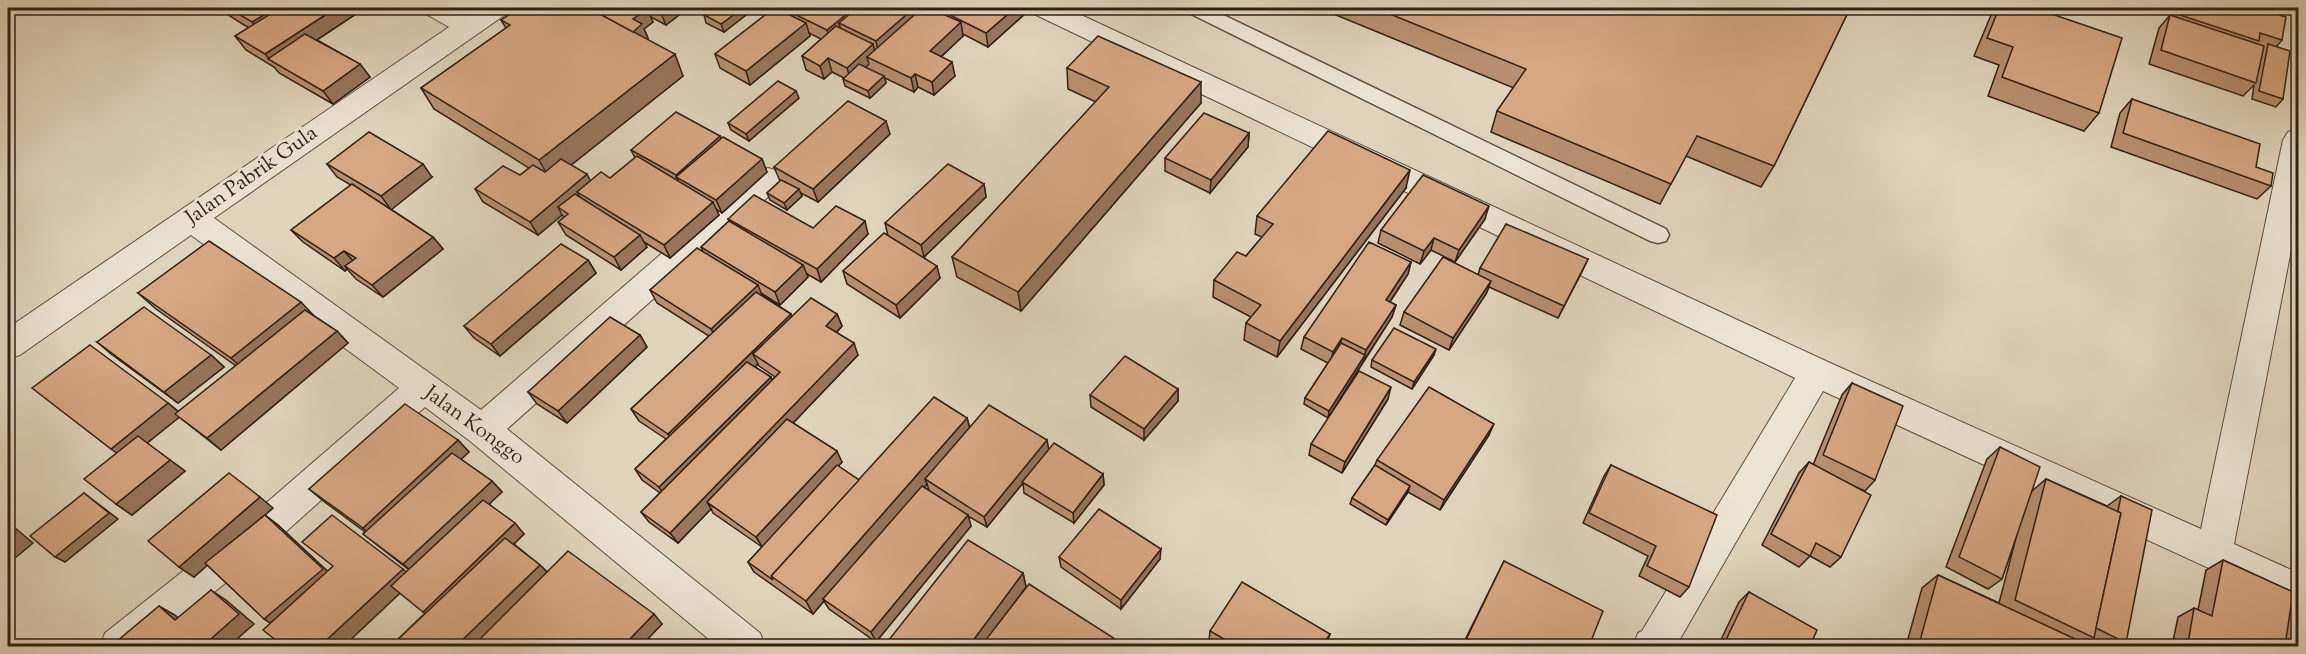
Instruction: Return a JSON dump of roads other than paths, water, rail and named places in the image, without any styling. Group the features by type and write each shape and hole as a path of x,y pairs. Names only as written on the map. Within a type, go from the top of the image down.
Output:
{"street":[{"path":"436,8 469,26"},
{"name":"Jalan Pabrik Gula","path":"8,345 496,8"},
{"path":"1044,8 1816,372 2140,538 2214,553 2298,591"},
{"path":"2214,553 2298,140"},
{"path":"482,430 768,178"},
{"name":"Jalan Konggo","path":"190,218 482,430 746,646"},
{"path":"1652,646 1656,644 1816,372"},
{"path":"119,646 248,542 423,388"}],"lane":[{"path":"1194,8 1658,235"}]}
